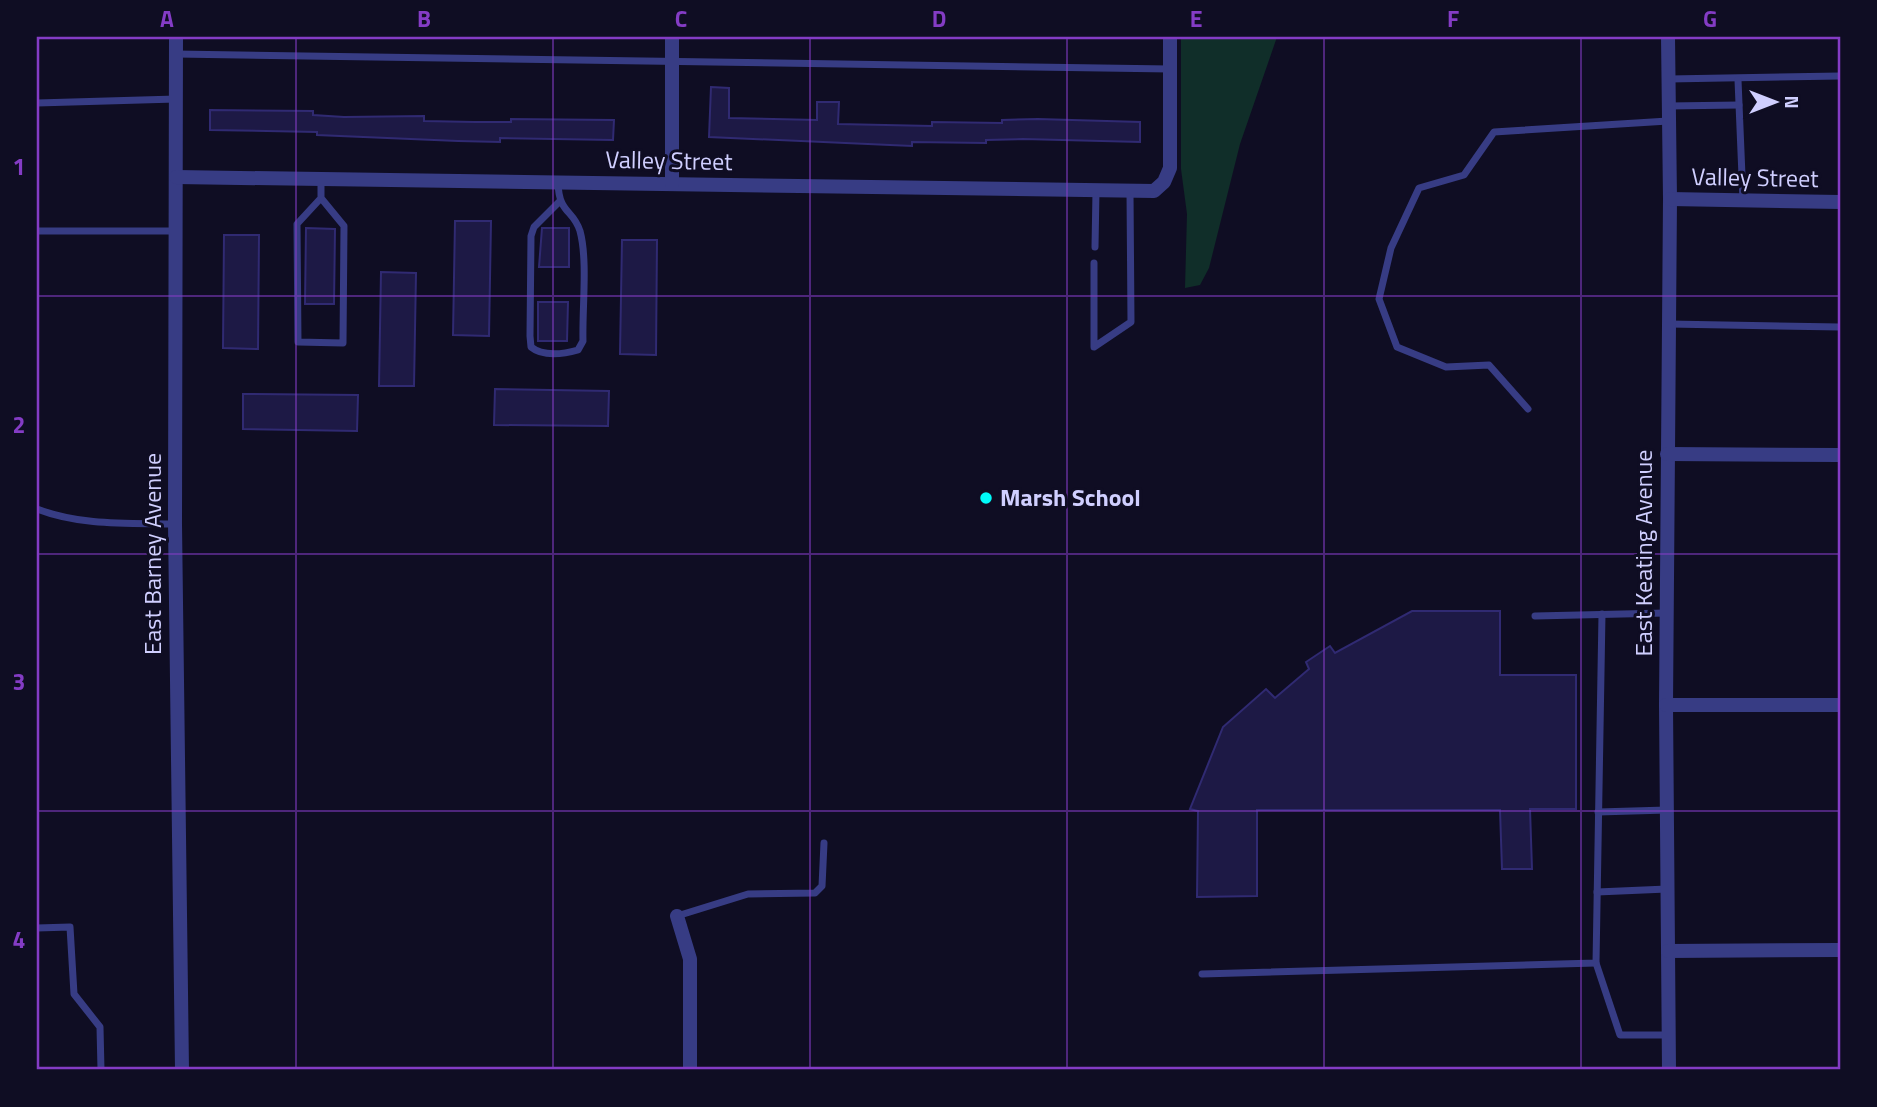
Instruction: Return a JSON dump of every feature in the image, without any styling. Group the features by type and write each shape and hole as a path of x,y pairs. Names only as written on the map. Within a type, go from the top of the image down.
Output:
{"street":[{"name":"East Barney Avenue","path":"176,37 175,524 182,1070"},
{"path":"672,37 672,184"},
{"path":"1170,37 1170,69"},
{"name":"East Keating Avenue","path":"1668,37 1670,199 1666,705 1669,1070"},
{"name":"Valley Street","path":"176,177 1154,191 1161,187 1170,168 1170,69"},
{"name":"Valley Street","path":"1670,199 1840,202"},
{"path":"1667,454 1840,455"},
{"path":"1666,705 1840,705"},
{"path":"677,916 690,959 690,1070"},
{"path":"1668,951 1840,950"}],"lane":[{"path":"176,54 1170,69"},
{"path":"1668,79 1738,80 1840,76"},
{"path":"1738,80 1743,201"},
{"path":"37,103 176,99"},
{"path":"1528,410 1489,366 1446,367 1397,347 1380,299 1391,248 1419,188 1464,175 1494,132 1739,106"},
{"path":"321,179 321,198 344,226 342,343 298,342 297,224 321,198"},
{"path":"558,183 559,202 579,228 583,341 578,350 566,354 537,352 531,347 534,227 559,202"},
{"path":"1095,247 1096,191"},
{"path":"1094,263 1094,347 1131,322 1129,192"},
{"path":"37,231 176,231"},
{"path":"1668,324 1840,327"},
{"path":"37,509 59,518 92,522 175,524"},
{"path":"1535,616 1666,613"},
{"path":"1602,614 1596,963 1620,1035 1669,1035"},
{"path":"1598,812 1667,810"},
{"path":"677,916 748,894 816,893 822,886 824,843"},
{"path":"1597,892 1668,889"},
{"path":"37,928 70,928 74,994 100,1027 101,1070"},
{"path":"1202,974 1596,963"}],"green space":[{"path":"1181,37 1277,37 1240,144 1209,268 1200,285 1185,288 1187,214 1181,169"}],"building":[{"path":"711,87 729,88 729,118 817,120 817,102 839,102 838,124 932,126 932,122 1002,123 1002,120 1038,119 1140,122 1140,142 1023,139 986,140 986,143 912,142 912,146 709,137"},
{"path":"210,110 313,111 313,115 344,117 424,116 424,121 614,120 613,140 500,138 500,142 458,141 317,135 317,132 210,130"},
{"path":"455,221 491,221 489,336 453,335"},
{"path":"306,228 335,229 334,304 305,304"},
{"path":"542,228 569,228 569,267 539,267"},
{"path":"224,235 259,235 258,349 223,348"},
{"path":"622,240 657,240 656,355 620,354"},
{"path":"381,272 416,273 414,386 379,386"},
{"path":"538,302 568,302 567,341 538,341"},
{"path":"495,389 609,391 608,426 494,425"},
{"path":"243,394 358,395 357,431 243,429"},
{"path":"1412,611 1500,611 1500,675 1576,675 1576,809 1530,809 1532,869 1502,869 1500,810 1257,810 1257,896 1197,897 1198,811 1190,809 1223,727 1266,689 1275,698 1309,669 1306,662 1330,646 1335,653"}],"place":[{"name":"Marsh School","path":"986,498"}]}
